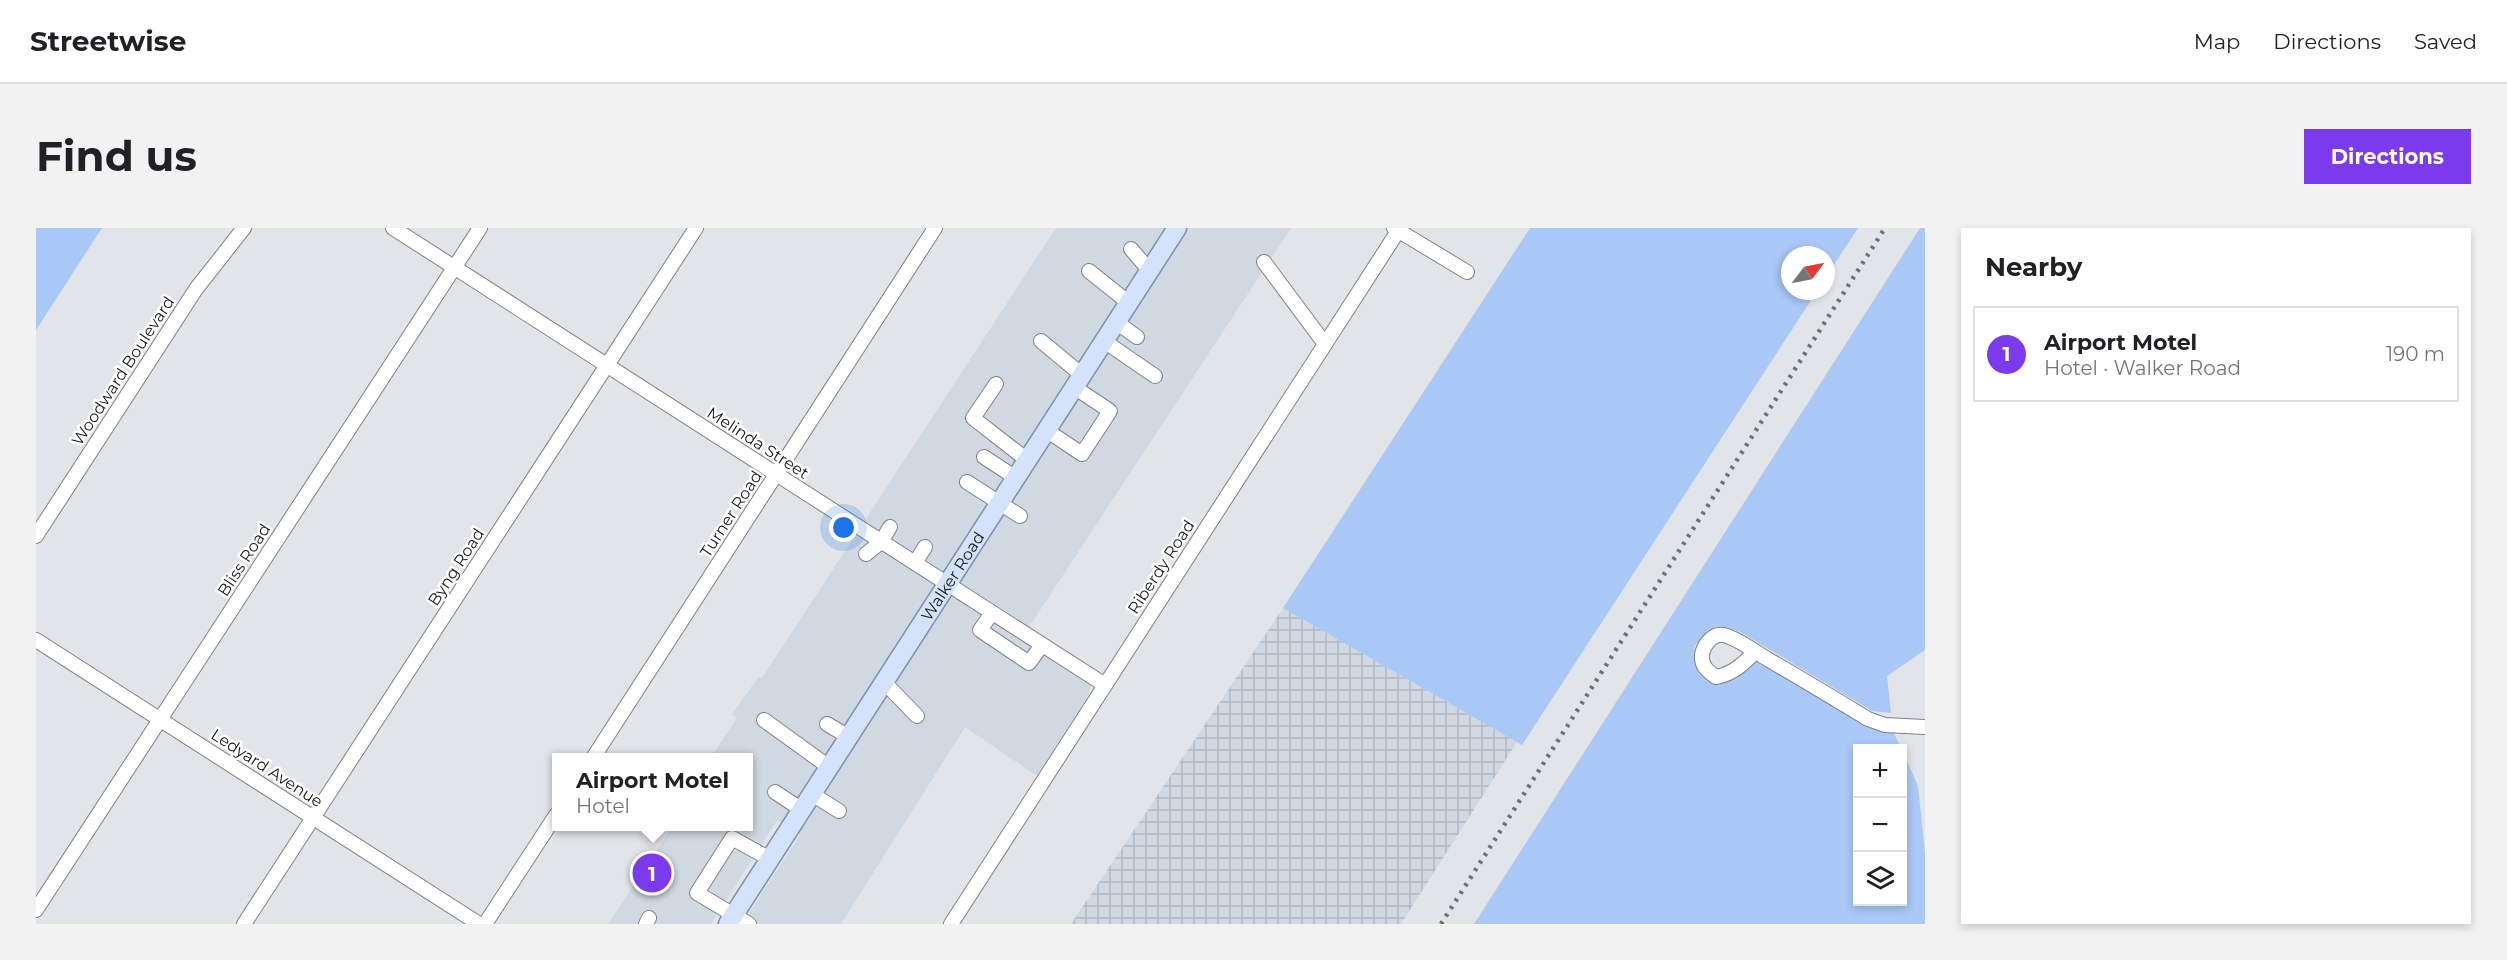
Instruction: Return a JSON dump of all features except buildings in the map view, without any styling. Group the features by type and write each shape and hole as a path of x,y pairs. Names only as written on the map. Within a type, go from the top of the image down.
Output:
{"main road":[{"name":"Walker Road","path":"737,921 770,859 1177,228"}],"street":[{"name":"Woodward Boulevard","path":"36,536 196,289 244,228"},
{"name":"Melinda Street","path":"393,228 1105,685"},
{"name":"Bliss Road","path":"36,910 480,228"},
{"name":"Byng Road","path":"244,924 696,228"},
{"name":"Turner Road","path":"596,753 936,228"},
{"path":"1397,229 1467,272"},
{"name":"Riberdy Road","path":"951,924 1397,229"},
{"path":"1131,249 1150,271"},
{"path":"1264,262 1325,344"},
{"path":"1089,271 1129,303"},
{"path":"1116,322 1137,337"},
{"path":"1041,341 1110,411 1082,454 1046,430"},
{"path":"1104,341 1155,376"},
{"path":"996,384 973,418 1027,460"},
{"path":"984,457 1016,478"},
{"path":"967,482 1020,516"},
{"path":"866,554 881,542 890,527"},
{"path":"915,563 924,547"},
{"path":"992,613 980,630 1029,663 1042,645"},
{"name":"Ledyard Avenue","path":"36,640 479,924"},
{"path":"1755,651 1868,719 1885,724 1925,727"},
{"path":"884,682 917,716"},
{"path":"764,720 829,767"},
{"path":"827,724 849,737"},
{"path":"775,792 802,810"},
{"path":"812,794 839,810"},
{"path":"485,924 552,821"},
{"path":"737,921 697,893 732,838 770,859"}],"shaded area":[{"path":"36,228 102,228 36,330"},
{"path":"1056,228 1291,228 1029,627 1095,669 1088,696 1037,776 965,727 841,924 742,924 800,835 777,820 711,924 608,924 670,831 753,831 753,753 714,753 737,718 732,714 759,676 762,678"},
{"path":"1530,228 1858,228 1835,263 1835,246 1781,246 1781,300 1811,300 1522,745 1283,608"},
{"path":"1920,228 1925,228 1925,650 1887,676 1891,713 1872,711 1734,630 1720,627 1709,630 1694,647 1696,660 1710,676 1758,656 1894,733 1899,744 1853,744 1853,906 1907,906 1907,761 1918,786 1925,853 1925,924 1474,924"},
{"path":"1283,608 1517,742 1401,924 1071,924"}],"railway":[{"path":"1441,924 1885,228"}],"place":[{"name":"Airport Motel","path":"652,873"}]}
